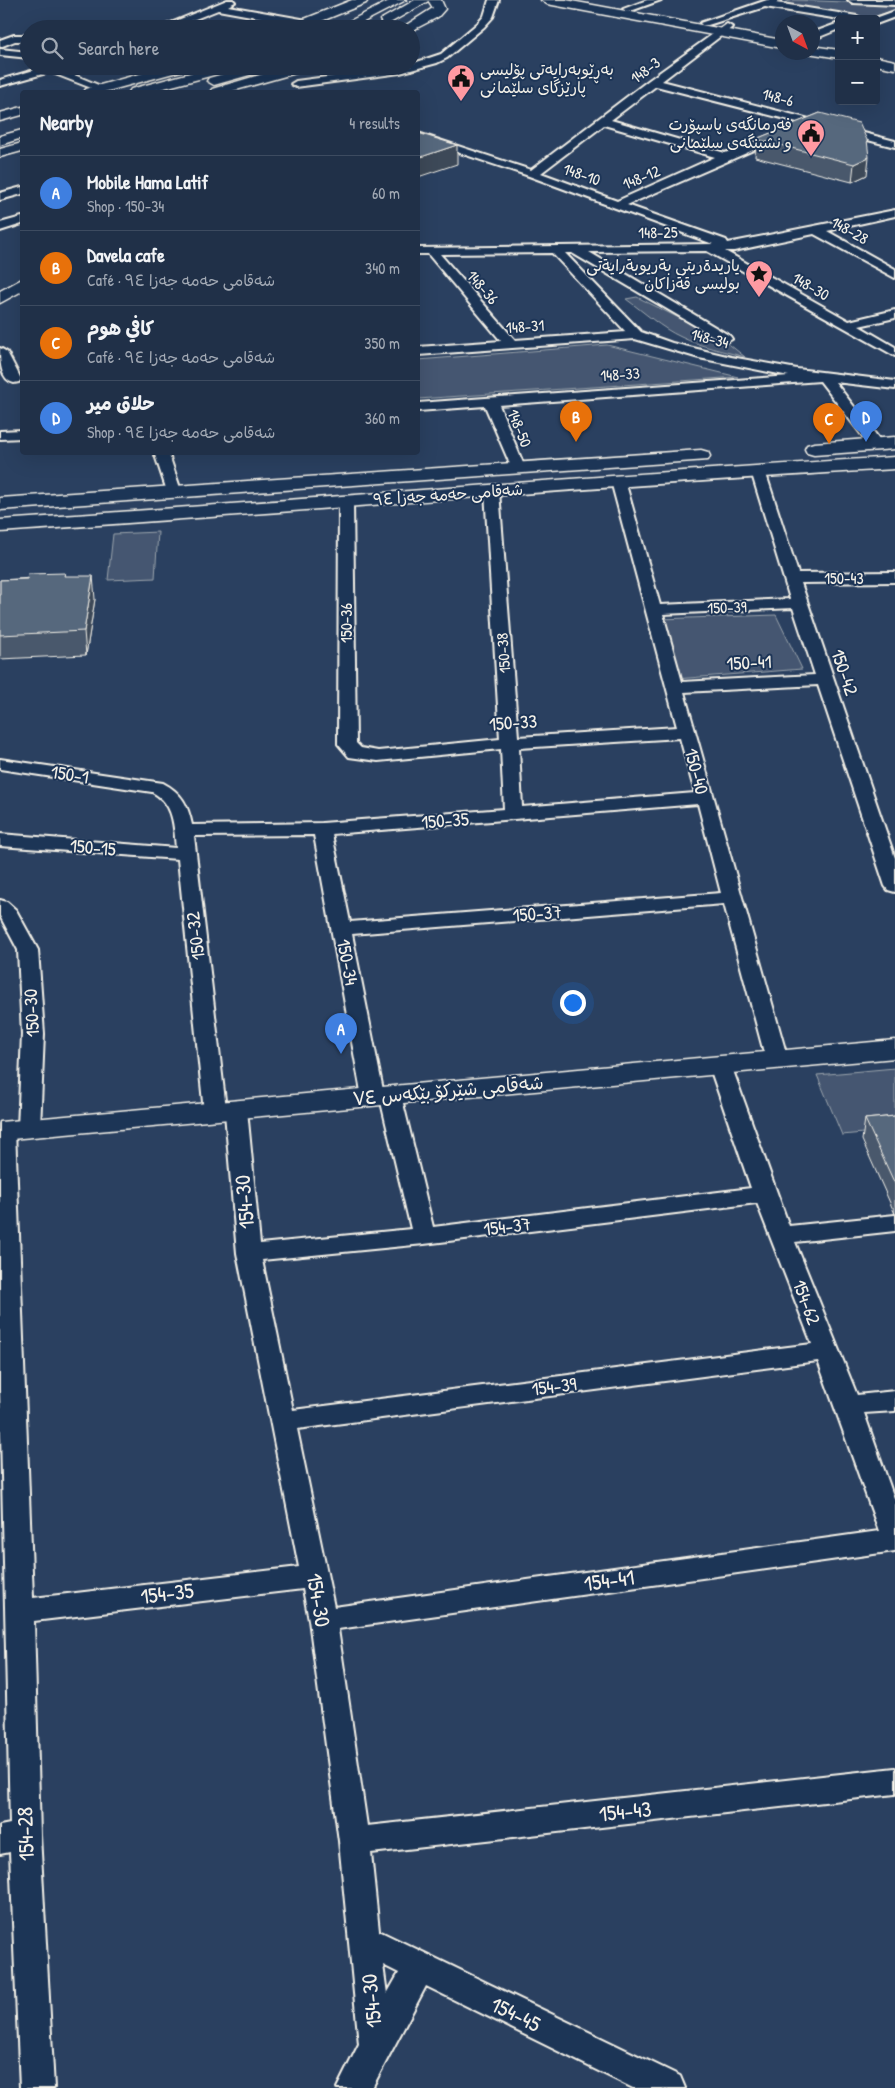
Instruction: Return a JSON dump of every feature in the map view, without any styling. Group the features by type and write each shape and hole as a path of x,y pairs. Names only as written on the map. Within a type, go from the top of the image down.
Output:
{"main road":[{"path":"312,20 362,0"},
{"path":"368,0 398,1"},
{"path":"385,20 424,0"},
{"path":"420,22 434,14 439,8 438,3 434,0"},
{"path":"548,0 775,37"},
{"path":"580,0 705,23 723,30 775,42"},
{"path":"359,20 398,1"},
{"path":"820,44 835,47"},
{"path":"820,51 835,53"},
{"path":"880,55 895,58"},
{"path":"880,63 895,65"},
{"path":"100,90 152,75"},
{"path":"145,90 212,75"},
{"path":"180,90 221,75"},
{"path":"222,90 260,75"},
{"path":"294,88 298,75"},
{"path":"0,118 20,112"},
{"path":"0,129 20,124"},
{"path":"0,140 20,135"},
{"path":"0,153 20,147"},
{"path":"0,298 20,285"},
{"path":"798,450 886,444"},
{"name":"شەقامی حەمە جەزا ٩٤","path":"0,504 719,455"},
{"name":"شەقامی حەمە جەزا ٩٤","path":"0,526 758,471 895,463"},
{"name":"شەقامی شێرکۆ بێکەس ٧٤","path":"11,1130 895,1049"}],"street":[{"path":"184,20 236,0"},
{"path":"420,64 444,56 481,25 488,17 494,0"},
{"path":"628,9 656,0"},
{"path":"705,23 776,0"},
{"path":"853,0 895,2"},
{"path":"765,4 835,15"},
{"path":"218,7 295,20"},
{"path":"880,20 895,14"},
{"path":"880,23 895,25"},
{"path":"820,34 835,28"},
{"name":"148-3","path":"533,174 723,30"},
{"path":"4,42 20,39"},
{"path":"0,52 20,53"},
{"path":"0,83 30,75"},
{"path":"68,75 95,90"},
{"path":"294,88 371,75"},
{"name":"148-6","path":"653,82 895,144"},
{"path":"602,121 724,157"},
{"name":"148-12","path":"619,204 724,157 814,123"},
{"name":"148-10","path":"420,137 619,204 734,247"},
{"path":"7,184 20,189"},
{"path":"0,197 20,191"},
{"name":"148-25","path":"424,251 734,247 895,213"},
{"path":"0,227 20,221"},
{"name":"148-28","path":"816,230 895,274"},
{"name":"148-30","path":"710,248 895,352"},
{"name":"148-34","path":"555,249 636,335 654,342 728,360 824,377 895,384"},
{"path":"576,250 725,339"},
{"name":"148-36","path":"424,251 511,344"},
{"path":"847,325 895,314"},
{"name":"148-31","path":"420,351 636,335"},
{"path":"0,352 18,378 0,380"},
{"path":"824,377 886,444"},
{"name":"148-33","path":"420,407 824,377"},
{"name":"148-50","path":"490,402 518,468"},
{"path":"0,435 20,434"},
{"path":"163,455 174,491"},
{"name":"150-42","path":"758,471 825,680 888,845 895,886"},
{"name":"150-40","path":"618,481 777,1060"},
{"name":"150-38","path":"492,491 514,791 513,815"},
{"name":"150-36","path":"346,502 347,744"},
{"name":"150-43","path":"792,578 895,577"},
{"name":"150-39","path":"653,610 800,603"},
{"name":"150-41","path":"674,687 825,680"},
{"name":"150-33","path":"347,744 355,753 378,756 509,743 687,732"},
{"name":"150-1","path":"0,764 141,785"},
{"name":"150-32","path":"141,785 157,787 173,796 178,802 184,831 185,854 225,1111"},
{"name":"150-35","path":"184,831 322,828 513,815 705,798"},
{"name":"150-34","path":"322,828 342,929 381,1096 424,1236"},
{"name":"150-15","path":"0,840 185,854"},
{"name":"150-37","path":"342,929 732,898"},
{"name":"150-30","path":"3,912 28,950 33,1034 11,1130"},
{"name":"154-62","path":"720,1065 765,1194 848,1405 895,1539"},
{"name":"154-30","path":"225,1111 249,1253 323,1620 354,1841 376,2046 354,2088"},
{"name":"154-28","path":"11,1130 20,1610 12,1838 37,2088"},
{"name":"154-37","path":"249,1253 424,1236 765,1194"},
{"path":"781,1235 895,1223"},
{"name":"154-39","path":"283,1421 826,1351"},
{"path":"848,1405 895,1401"},
{"name":"154-41","path":"323,1620 895,1539"},
{"name":"154-35","path":"20,1610 315,1576"},
{"name":"154-43","path":"354,1841 895,1780"},
{"name":"154-45","path":"365,1940 668,2088"},
{"path":"376,2046 419,1967"}],"shaded area":[{"path":"793,0 895,4 895,10 879,15 843,15 781,4"},
{"path":"637,297 725,341 745,357 696,344 674,333 626,299"},
{"path":"607,345 738,377 420,399 420,360"},
{"path":"158,532 155,578 108,580 113,534"},
{"path":"776,615 802,669 676,679 660,619"},
{"path":"895,1068 895,1130 842,1135 817,1075"}],"building":[{"path":"820,113 859,123 867,140 869,157 854,164 756,139"},
{"path":"420,134 457,145 420,157"},
{"path":"65,573 64,576 93,576 84,631 0,635 0,580 27,579 28,574"},
{"path":"895,1116 895,1184 865,1119"}],"place":[{"name":"بەڕێوبەرایەتی پۆلیسی پارێزگای سلێمانی","path":"461,102"},
{"name":"فەرمانگەی پاسپۆرت و نشینگەی سلێمانی","path":"811,157"},
{"name":"ياريدةريتى بةريوبةرايةتى بوليسى قةزاكان","path":"759,298"},
{"name":"Davela cafe","path":"576,442"},
{"name":"حلاق میر","path":"866,442"},
{"name":"كافي هوم","path":"829,444"},
{"name":"Mobile Hama Latif","path":"341,1054"}]}
